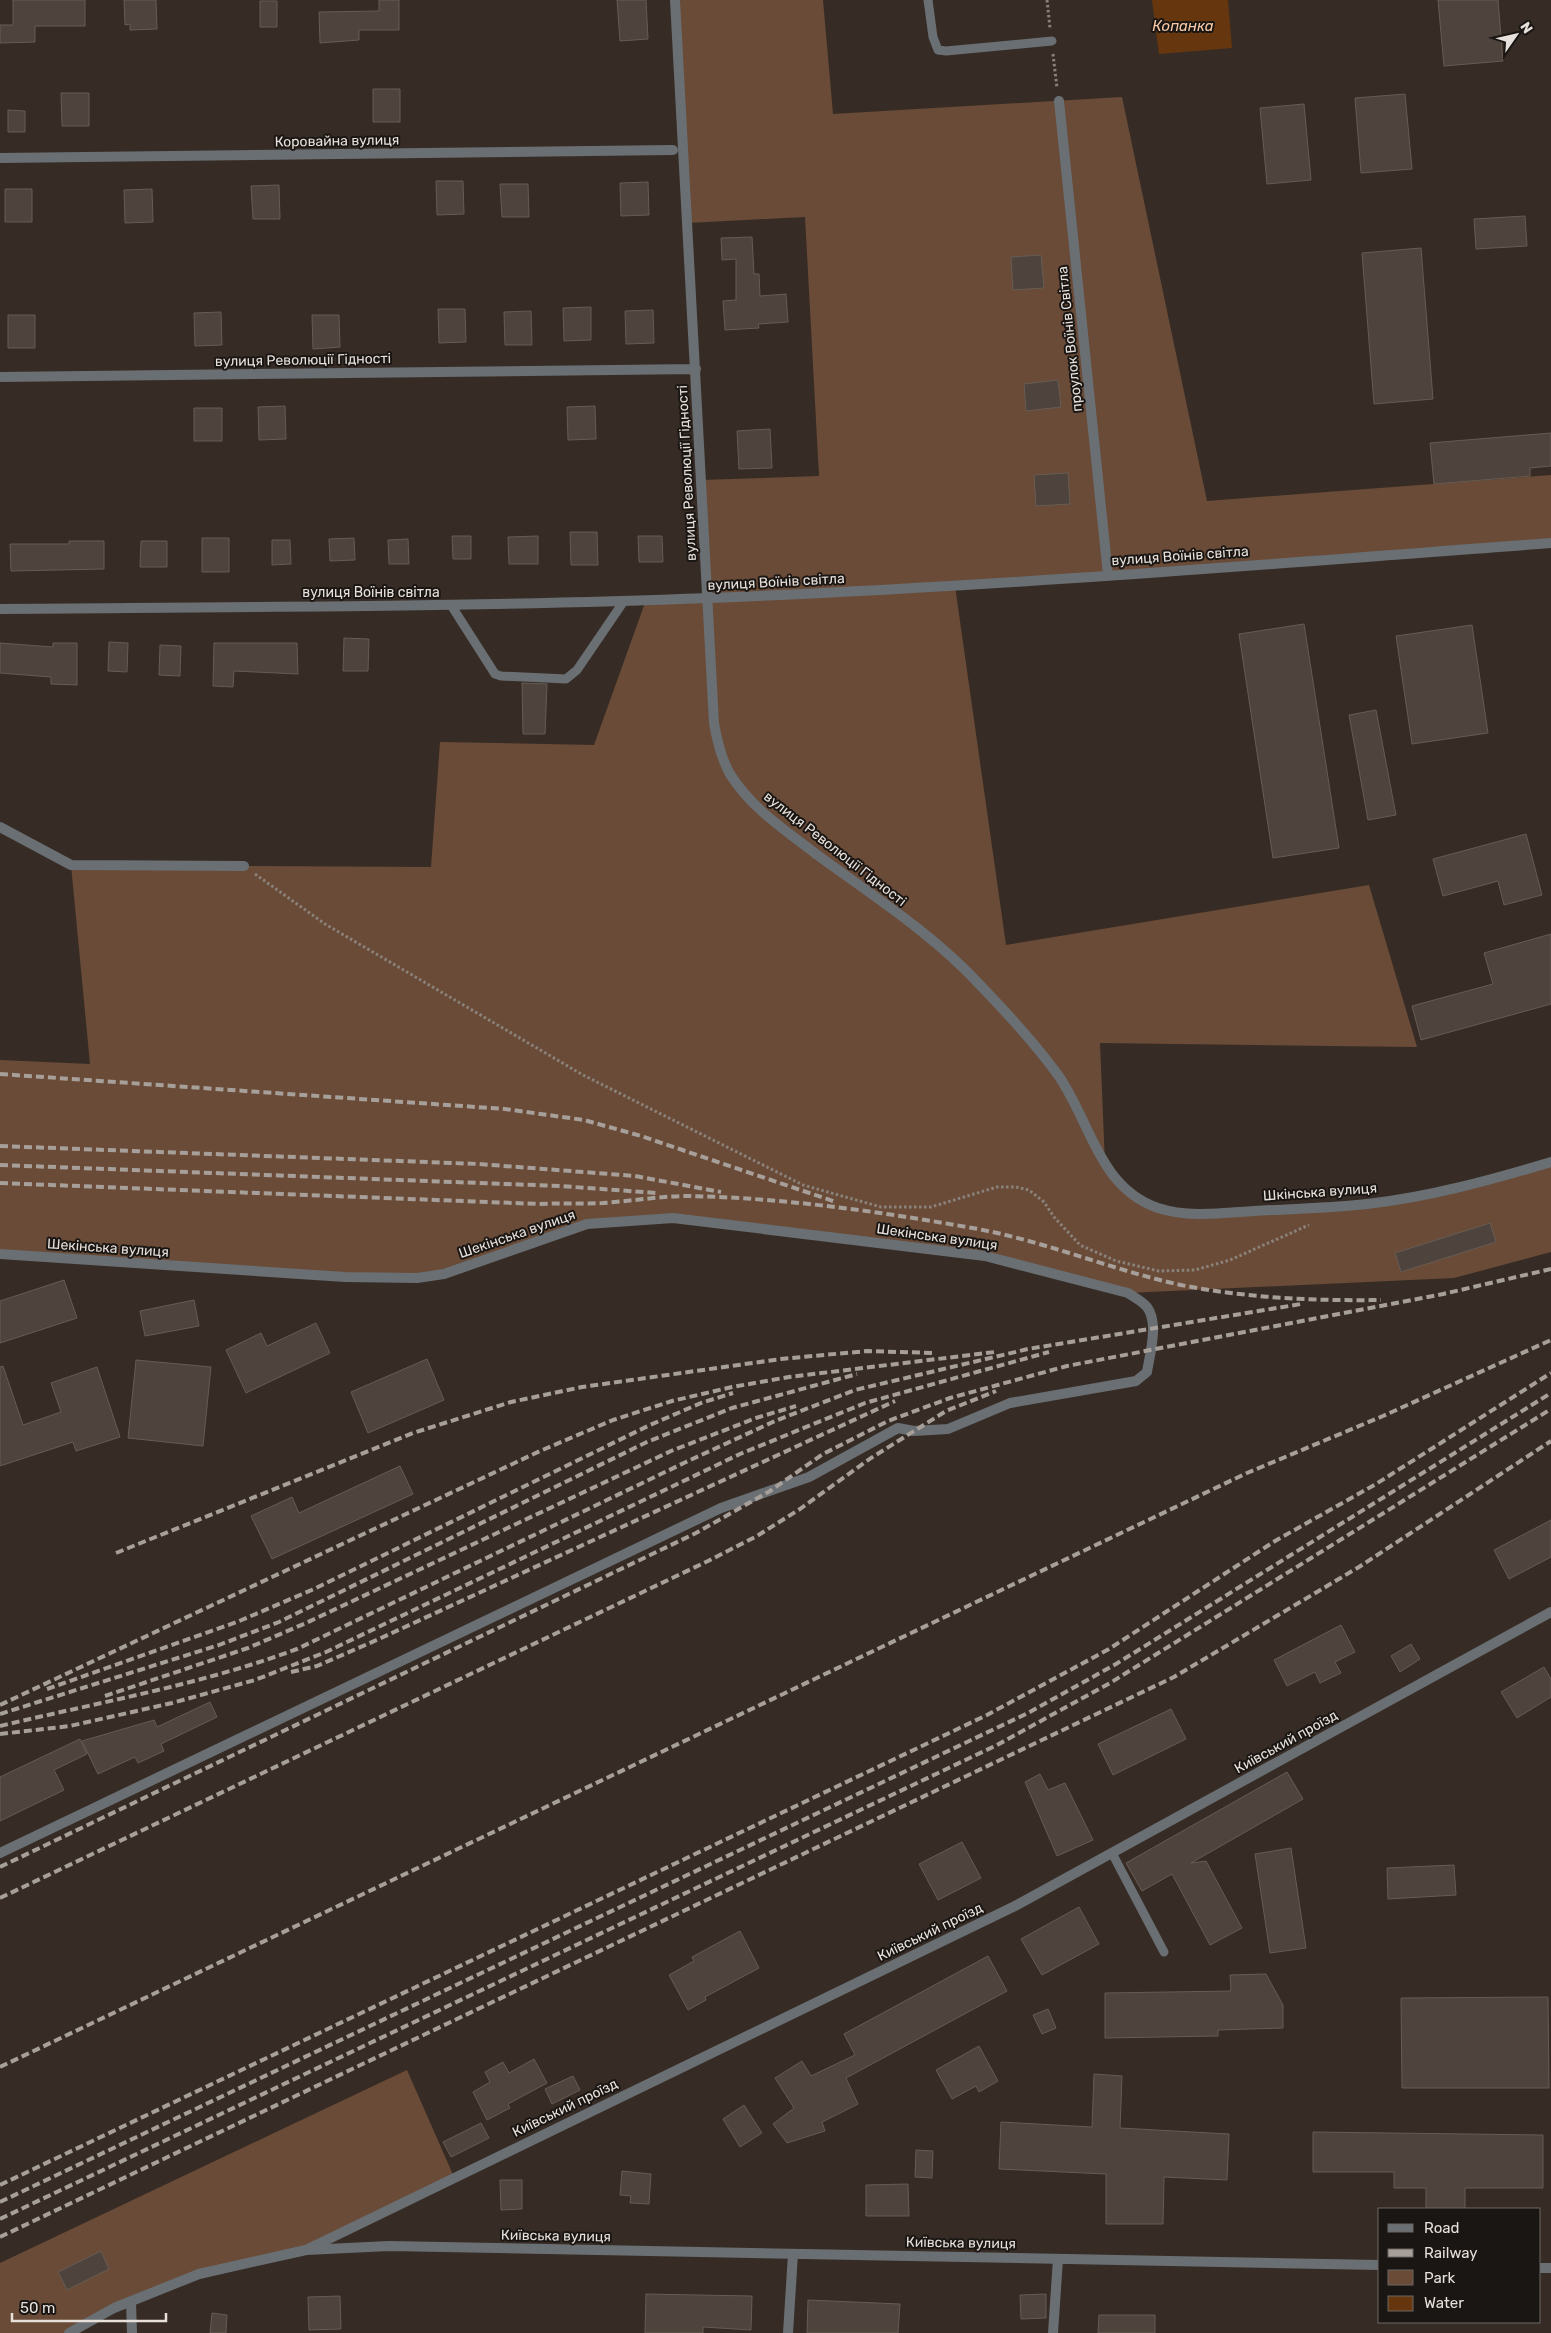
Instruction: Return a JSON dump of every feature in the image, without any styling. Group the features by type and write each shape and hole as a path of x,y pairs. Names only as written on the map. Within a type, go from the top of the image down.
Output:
{"street":[{"name":"вулиця Революції Гідності","path":"675,0 714,723 723,759 739,787 765,815 948,954 978,982 1056,1072 1079,1109 1105,1164"},
{"name":"проулок Воїнів Світла","path":"1059,101 1108,575"},
{"name":"Коровайна вулиця","path":"0,158 673,150"},
{"name":"вулиця Революції Гідності","path":"0,377 696,369"},
{"name":"вулиця Воїнів світла","path":"0,609 451,605 624,601 908,590 1551,543"},
{"path":"0,827 71,865 244,866"},
{"name":"Шкінська вулиця","path":"1105,1164 1116,1181 1128,1193 1161,1209 1192,1214 1370,1204 1472,1184 1551,1162"},
{"name":"Шекінська вулиця","path":"0,1254 345,1277 418,1278 444,1274 587,1224 672,1218 985,1256 1128,1293 1146,1306 1152,1317 1147,1372 1136,1381 1010,1404 948,1429 914,1431 898,1428 809,1477 720,1508 0,1853"},
{"name":"Київський проїзд","path":"306,2250 1015,1906 1551,1612"},
{"name":"Київська вулиця","path":"69,2333 131,2302 199,2274 306,2250 389,2246 1378,2265"},
{"path":"788,2333 794,2254"},
{"path":"1054,2333 1058,2259"},
{"path":"131,2302 132,2333"}],"lane":[{"path":"928,0 933,37 938,50 946,51 1052,41"},
{"path":"451,605 495,674 501,676 566,678 577,670 624,601"},
{"path":"1112,1853 1164,1952"}],"path":[{"path":"244,866 325,924 583,1075 803,1184 881,1207 931,1207 997,1187 1029,1190 1044,1202 1054,1217 1080,1244 1116,1260 1159,1271 1195,1270 1230,1260 1317,1221"}],"green space":[{"path":"675,0 823,0 833,114 1122,97 1207,501 1551,475 1551,542 955,586 1006,945 1369,885 1417,1047 1100,1043 1105,1164 1128,1193 1178,1212 1370,1204 1551,1162 1551,1252 1454,1278 1128,1293 985,1256 673,1218 587,1224 417,1278 0,1254 0,1060 90,1064 71,865 431,867 440,742 594,745 646,600 707,597 702,480 819,476 805,217 688,223"},
{"path":"407,2070 454,2177 306,2250 199,2274 69,2333 0,2333 0,2263"}],"water":[{"name":"Копанка","path":"1152,0 1228,0 1232,48 1159,54"}],"building":[{"path":"13,0 85,0 85,26 35,26 35,42 0,43 0,25 13,25"},
{"path":"124,0 156,0 157,29 130,30 130,24 125,25"},
{"path":"379,0 399,0 399,30 359,30 359,40 320,43 319,12 379,11"},
{"path":"617,0 646,0 648,39 620,41"},
{"path":"1438,0 1498,0 1503,61 1444,66"},
{"path":"260,1 277,1 277,27 260,27"},
{"path":"373,89 400,89 400,122 373,122"},
{"path":"61,93 89,93 89,126 62,126"},
{"path":"1405,94 1412,169 1361,173 1355,98"},
{"path":"1304,104 1311,180 1267,184 1260,108"},
{"path":"8,110 25,111 25,132 8,132"},
{"path":"436,181 463,181 464,214 437,215"},
{"path":"648,182 649,215 621,216 620,183"},
{"path":"500,184 528,184 529,217 502,217"},
{"path":"279,185 280,219 253,219 251,186"},
{"path":"5,189 32,189 32,222 5,222"},
{"path":"152,189 153,222 125,223 124,190"},
{"path":"1525,216 1527,246 1476,249 1474,219"},
{"path":"752,237 754,274 759,274 760,296 786,294 788,322 758,324 759,328 725,330 723,301 736,300 736,259 722,260 721,238"},
{"path":"1421,248 1433,399 1374,404 1362,253"},
{"path":"1041,255 1044,288 1013,290 1011,257"},
{"path":"591,307 591,340 564,341 563,308"},
{"path":"438,309 465,309 466,342 439,343"},
{"path":"653,310 654,343 626,344 625,311"},
{"path":"531,311 532,345 505,345 504,312"},
{"path":"221,312 222,345 195,346 194,313"},
{"path":"8,315 35,315 35,348 8,348"},
{"path":"312,315 339,315 340,347 313,349"},
{"path":"1058,380 1061,407 1026,411 1024,384"},
{"path":"285,406 286,439 259,440 258,407"},
{"path":"595,406 596,439 568,440 567,407"},
{"path":"194,408 222,408 222,441 194,441"},
{"path":"770,429 772,468 739,469 737,431"},
{"path":"1551,433 1551,466 1530,468 1530,476 1434,484 1430,443"},
{"path":"1068,473 1070,504 1036,506 1034,475"},
{"path":"570,532 597,532 598,565 571,565"},
{"path":"452,536 471,536 471,559 453,559"},
{"path":"538,536 538,564 509,564 508,537"},
{"path":"638,536 662,536 663,562 639,562"},
{"path":"202,538 229,538 229,572 202,572"},
{"path":"354,538 355,560 330,561 329,539"},
{"path":"408,539 409,564 389,564 388,540"},
{"path":"272,540 290,540 291,564 272,565"},
{"path":"69,541 104,541 104,569 11,571 10,544 69,544"},
{"path":"141,541 167,541 167,567 140,567"},
{"path":"1304,624 1339,848 1273,858 1239,634"},
{"path":"1472,625 1488,733 1412,744 1396,636"},
{"path":"344,638 369,639 368,671 343,671"},
{"path":"109,642 128,643 127,672 108,671"},
{"path":"0,643 53,647 53,643 77,643 77,685 51,684 51,677 0,673"},
{"path":"214,643 297,643 298,674 234,671 233,687 213,686"},
{"path":"160,645 181,646 180,676 159,675"},
{"path":"522,683 547,684 545,734 523,734"},
{"path":"1376,710 1396,815 1368,820 1349,715"},
{"path":"1526,834 1542,895 1504,905 1498,881 1443,896 1433,859"},
{"path":"1551,934 1551,1004 1421,1040 1412,1006 1493,984 1484,953"},
{"path":"1490,1223 1496,1242 1401,1272 1395,1253"},
{"path":"64,1280 77,1318 0,1343 0,1301"},
{"path":"194,1300 199,1326 145,1336 140,1311"},
{"path":"316,1323 330,1353 246,1393 226,1350 261,1333 267,1346"},
{"path":"427,1359 444,1400 368,1433 351,1392"},
{"path":"136,1360 211,1367 203,1446 128,1438"},
{"path":"3,1366 23,1425 61,1412 51,1383 97,1367 120,1437 76,1451 73,1442 0,1466 0,1367"},
{"path":"400,1466 413,1494 272,1559 251,1516 292,1497 299,1513"},
{"path":"1551,1520 1551,1557 1509,1579 1494,1550"},
{"path":"1341,1625 1355,1652 1335,1662 1341,1673 1320,1683 1315,1672 1287,1686 1274,1660"},
{"path":"1411,1644 1420,1659 1400,1672 1391,1656"},
{"path":"1544,1667 1551,1679 1551,1697 1517,1718 1501,1692"},
{"path":"210,1702 217,1717 161,1744 164,1751 138,1763 135,1757 98,1774 82,1741 154,1720 157,1727"},
{"path":"1171,1709 1186,1739 1113,1775 1098,1744"},
{"path":"80,1739 87,1754 54,1770 64,1790 0,1821 0,1777"},
{"path":"1287,1772 1303,1799 1191,1863 1206,1861 1242,1928 1210,1945 1172,1874 1142,1891 1126,1863"},
{"path":"1040,1774 1048,1790 1065,1783 1093,1840 1057,1856 1025,1782"},
{"path":"962,1842 981,1878 938,1900 919,1864"},
{"path":"1291,1848 1306,1948 1270,1953 1255,1854"},
{"path":"1454,1865 1456,1895 1388,1899 1387,1868"},
{"path":"1079,1907 1099,1944 1042,1975 1021,1939"},
{"path":"740,1931 759,1968 705,1997 706,2000 688,2010 669,1975 694,1961 692,1957"},
{"path":"988,1956 1007,1991 846,2078 858,2104 822,2122 825,2131 787,2143 773,2124 794,2108 775,2078 802,2061 811,2076 855,2055 844,2034"},
{"path":"1266,1974 1283,2005 1283,2028 1218,2030 1218,2036 1105,2038 1105,1993 1231,1991 1230,1975"},
{"path":"1548,1997 1549,2088 1402,2088 1401,1998"},
{"path":"1048,2009 1056,2028 1042,2034 1033,2015"},
{"path":"979,2046 998,2081 979,2092 976,2086 952,2099 936,2070"},
{"path":"534,2059 547,2083 508,2104 510,2108 487,2120 473,2092 490,2082 485,2072 503,2062 509,2073"},
{"path":"1094,2074 1122,2076 1120,2128 1229,2134 1227,2180 1164,2177 1163,2224 1106,2224 1106,2174 999,2169 1001,2122 1092,2127"},
{"path":"573,2076 580,2090 552,2104 545,2089"},
{"path":"744,2105 762,2133 740,2147 723,2119"},
{"path":"481,2123 489,2138 451,2157 443,2142"},
{"path":"1313,2132 1543,2135 1543,2188 1465,2188 1465,2208 1426,2208 1426,2188 1394,2188 1394,2172 1313,2172"},
{"path":"916,2150 933,2151 932,2178 915,2177"},
{"path":"622,2171 651,2174 649,2204 630,2203 631,2196 620,2195"},
{"path":"500,2180 522,2180 522,2209 501,2210"},
{"path":"908,2184 909,2216 866,2216 866,2185"},
{"path":"101,2251 109,2269 67,2290 58,2272"},
{"path":"646,2294 752,2296 751,2330 703,2327 703,2333 645,2333"},
{"path":"1046,2294 1046,2318 1021,2319 1020,2295"},
{"path":"340,2296 341,2329 309,2330 308,2297"},
{"path":"808,2300 900,2304 898,2333 807,2333"},
{"path":"212,2313 227,2315 226,2333 210,2333"},
{"path":"1099,2315 1155,2315 1155,2333 1098,2333"}],"railway":[{"path":"0,1074 505,1109 584,1120 641,1136 836,1202"},
{"path":"0,1146 479,1164 635,1176 721,1192"},
{"path":"0,1165 560,1186 657,1193"},
{"path":"0,1183 539,1204 603,1203 689,1196 798,1203 906,1217 978,1229 1029,1241 1130,1272 1181,1285 1281,1298 1381,1300"},
{"path":"0,1867 696,1533 770,1491 823,1454 888,1421 950,1398 1067,1366 1443,1294 1551,1269"},
{"path":"0,1726 187,1683 297,1649 686,1462 775,1421 855,1390 1028,1349 1301,1304"},
{"path":"0,2067 1247,1473 1383,1416 1551,1340"},
{"path":"116,1553 413,1433 511,1402 582,1387 781,1359 867,1351 933,1353"},
{"path":"0,1705 540,1451 613,1420 672,1401 732,1387 789,1377 995,1352"},
{"path":"0,1734 70,1726 172,1703 255,1680 326,1652 740,1454 865,1403 1049,1352"},
{"path":"0,2185 987,1715 1109,1649 1275,1541 1376,1484 1551,1373"},
{"path":"0,1714 219,1645 279,1622 647,1442 732,1408 857,1374"},
{"path":"0,1898 708,1561 757,1536 800,1509 871,1458 946,1411 996,1391"},
{"path":"47,1689 237,1622 314,1589 650,1425 701,1403 733,1393"},
{"path":"0,2202 1028,1713 1116,1664 1551,1393"},
{"path":"291,1672 317,1666 379,1639 895,1401"},
{"path":"105,1696 248,1648 306,1623 671,1451 756,1418 796,1406"},
{"path":"0,2219 997,1745 1110,1683 1551,1409"},
{"path":"0,2237 1174,1677 1359,1567 1551,1441"}]}
